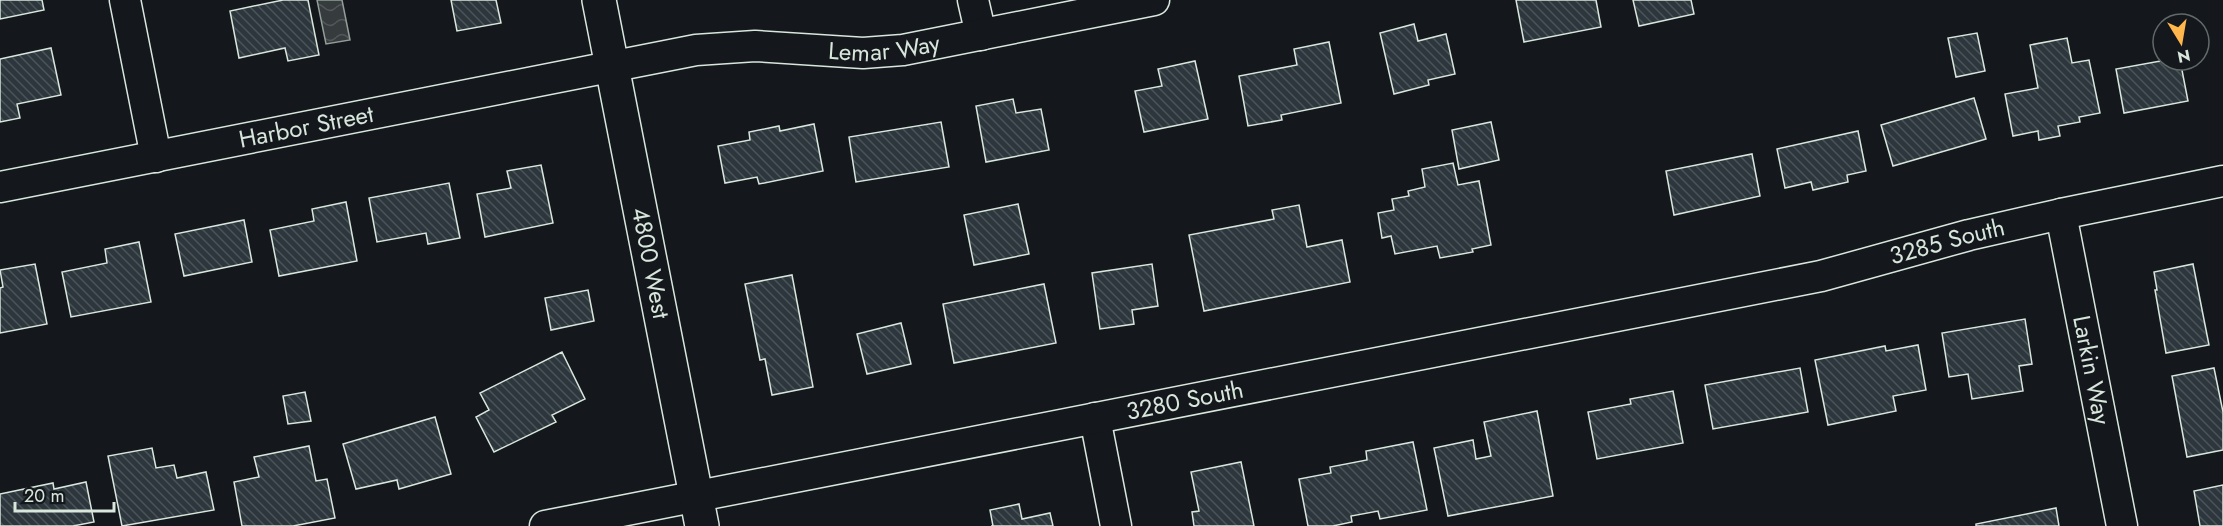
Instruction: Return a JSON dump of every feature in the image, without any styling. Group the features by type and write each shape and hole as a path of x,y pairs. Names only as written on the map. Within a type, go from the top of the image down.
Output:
{"main road":[{"name":"4800 West","path":"599,0 699,511"}],"street":[{"path":"125,0 156,157"},
{"path":"974,0 981,35"},
{"name":"Lemar Way","path":"612,67 696,50 755,46 863,53 903,50 1154,0"},
{"name":"Harbor Street","path":"0,187 612,67"},
{"name":"3285 South","path":"1674,305 1821,276 1969,235 2061,214 2223,182"},
{"name":"Larkin Way","path":"2061,214 2122,526"},
{"name":"3280 South","path":"545,526 699,511 1095,418 1674,305"},
{"path":"1095,418 1116,526"}],"water":[{"path":"317,0 342,0 350,40 326,44"}],"building":[{"path":"0,0 42,0 44,10 0,19"},
{"path":"283,0 308,0 319,55 288,61 285,48 239,58 230,11"},
{"path":"451,0 496,0 501,23 457,31"},
{"path":"1516,0 1596,0 1601,27 1524,42"},
{"path":"1633,0 1691,0 1694,14 1639,26"},
{"path":"1414,24 1418,41 1446,34 1455,74 1428,80 1429,85 1394,94 1380,33"},
{"path":"1977,33 1985,71 1956,77 1948,38"},
{"path":"2067,38 2072,63 2089,60 2100,113 2079,117 2080,122 2058,126 2060,136 2039,140 2038,131 2013,136 2005,94 2038,88 2030,45"},
{"path":"1329,42 1341,103 1281,115 1282,120 1248,126 1239,76 1297,65 1294,49"},
{"path":"51,48 61,95 17,104 20,118 0,122 0,59"},
{"path":"1195,61 1208,119 1144,132 1135,91 1162,86 1158,69"},
{"path":"2151,63 2151,72 2182,72 2188,101 2124,113 2116,69"},
{"path":"1974,98 1986,139 1893,166 1881,125"},
{"path":"1013,99 1016,113 1041,109 1049,150 986,162 976,106"},
{"path":"941,122 949,167 856,182 849,137"},
{"path":"1491,122 1499,160 1459,169 1452,130"},
{"path":"814,124 823,171 759,184 757,177 725,183 718,146 750,140 749,132 779,126 780,131"},
{"path":"1858,131 1866,171 1847,175 1848,182 1813,190 1811,182 1785,188 1777,149"},
{"path":"1752,154 1760,196 1674,215 1666,171"},
{"path":"1453,163 1458,185 1479,181 1491,245 1472,249 1473,252 1440,258 1437,246 1395,254 1391,236 1382,238 1378,213 1394,210 1392,199 1409,196 1408,191 1425,187 1422,169"},
{"path":"541,165 553,223 485,237 477,194 511,188 507,171"},
{"path":"449,183 460,238 428,244 426,233 377,242 369,198"},
{"path":"346,202 357,261 279,276 270,230 314,221 312,209"},
{"path":"1018,204 1029,254 974,265 964,215"},
{"path":"1299,205 1307,247 1342,240 1350,282 1204,311 1189,235 1274,219 1272,210"},
{"path":"244,220 252,262 184,276 175,234"},
{"path":"139,242 151,302 71,317 62,272 107,263 105,249"},
{"path":"35,264 47,324 0,333 0,288 3,287 0,270"},
{"path":"1152,264 1158,306 1132,310 1134,324 1100,329 1092,273"},
{"path":"2193,264 2209,345 2166,353 2154,272"},
{"path":"792,275 813,387 772,395 765,359 760,360 745,284"},
{"path":"1044,284 1056,343 954,363 943,304"},
{"path":"588,290 594,321 551,330 545,298"},
{"path":"2025,319 2032,364 2019,366 2023,391 1972,399 1968,374 1949,377 1942,333"},
{"path":"901,323 911,364 867,374 857,334"},
{"path":"1918,345 1926,390 1893,396 1896,411 1828,425 1815,360 1885,346 1886,351"},
{"path":"562,352 585,399 552,415 556,422 494,452 476,417 489,410 480,393"},
{"path":"1800,368 1808,412 1713,429 1705,385"},
{"path":"2214,368 2223,412 2223,450 2187,457 2172,376"},
{"path":"1673,391 1683,443 1597,459 1588,412 1631,404 1630,399"},
{"path":"305,392 311,421 288,424 283,396"},
{"path":"1537,411 1553,496 1448,516 1434,448 1473,440 1476,459 1491,456 1484,422"},
{"path":"435,417 451,474 399,489 397,480 356,489 343,444"},
{"path":"1413,442 1427,510 1380,519 1378,511 1351,516 1352,522 1333,526 1308,526 1299,479 1331,473 1330,467 1367,460 1366,451"},
{"path":"309,446 316,481 327,479 335,518 293,526 242,526 234,482 259,477 254,457"},
{"path":"152,448 156,468 174,465 177,478 206,472 214,510 122,526 108,456"},
{"path":"1241,462 1254,526 1194,526 1192,512 1199,511 1191,472"},
{"path":"86,482 94,522 73,526 0,526 0,494 53,483 54,489"},
{"path":"2223,485 2223,526 2200,526 2194,491"},
{"path":"1019,504 1022,519 1050,513 1053,526 993,526 990,510"},
{"path":"2056,508 2059,526 1976,526 1976,524"}]}
